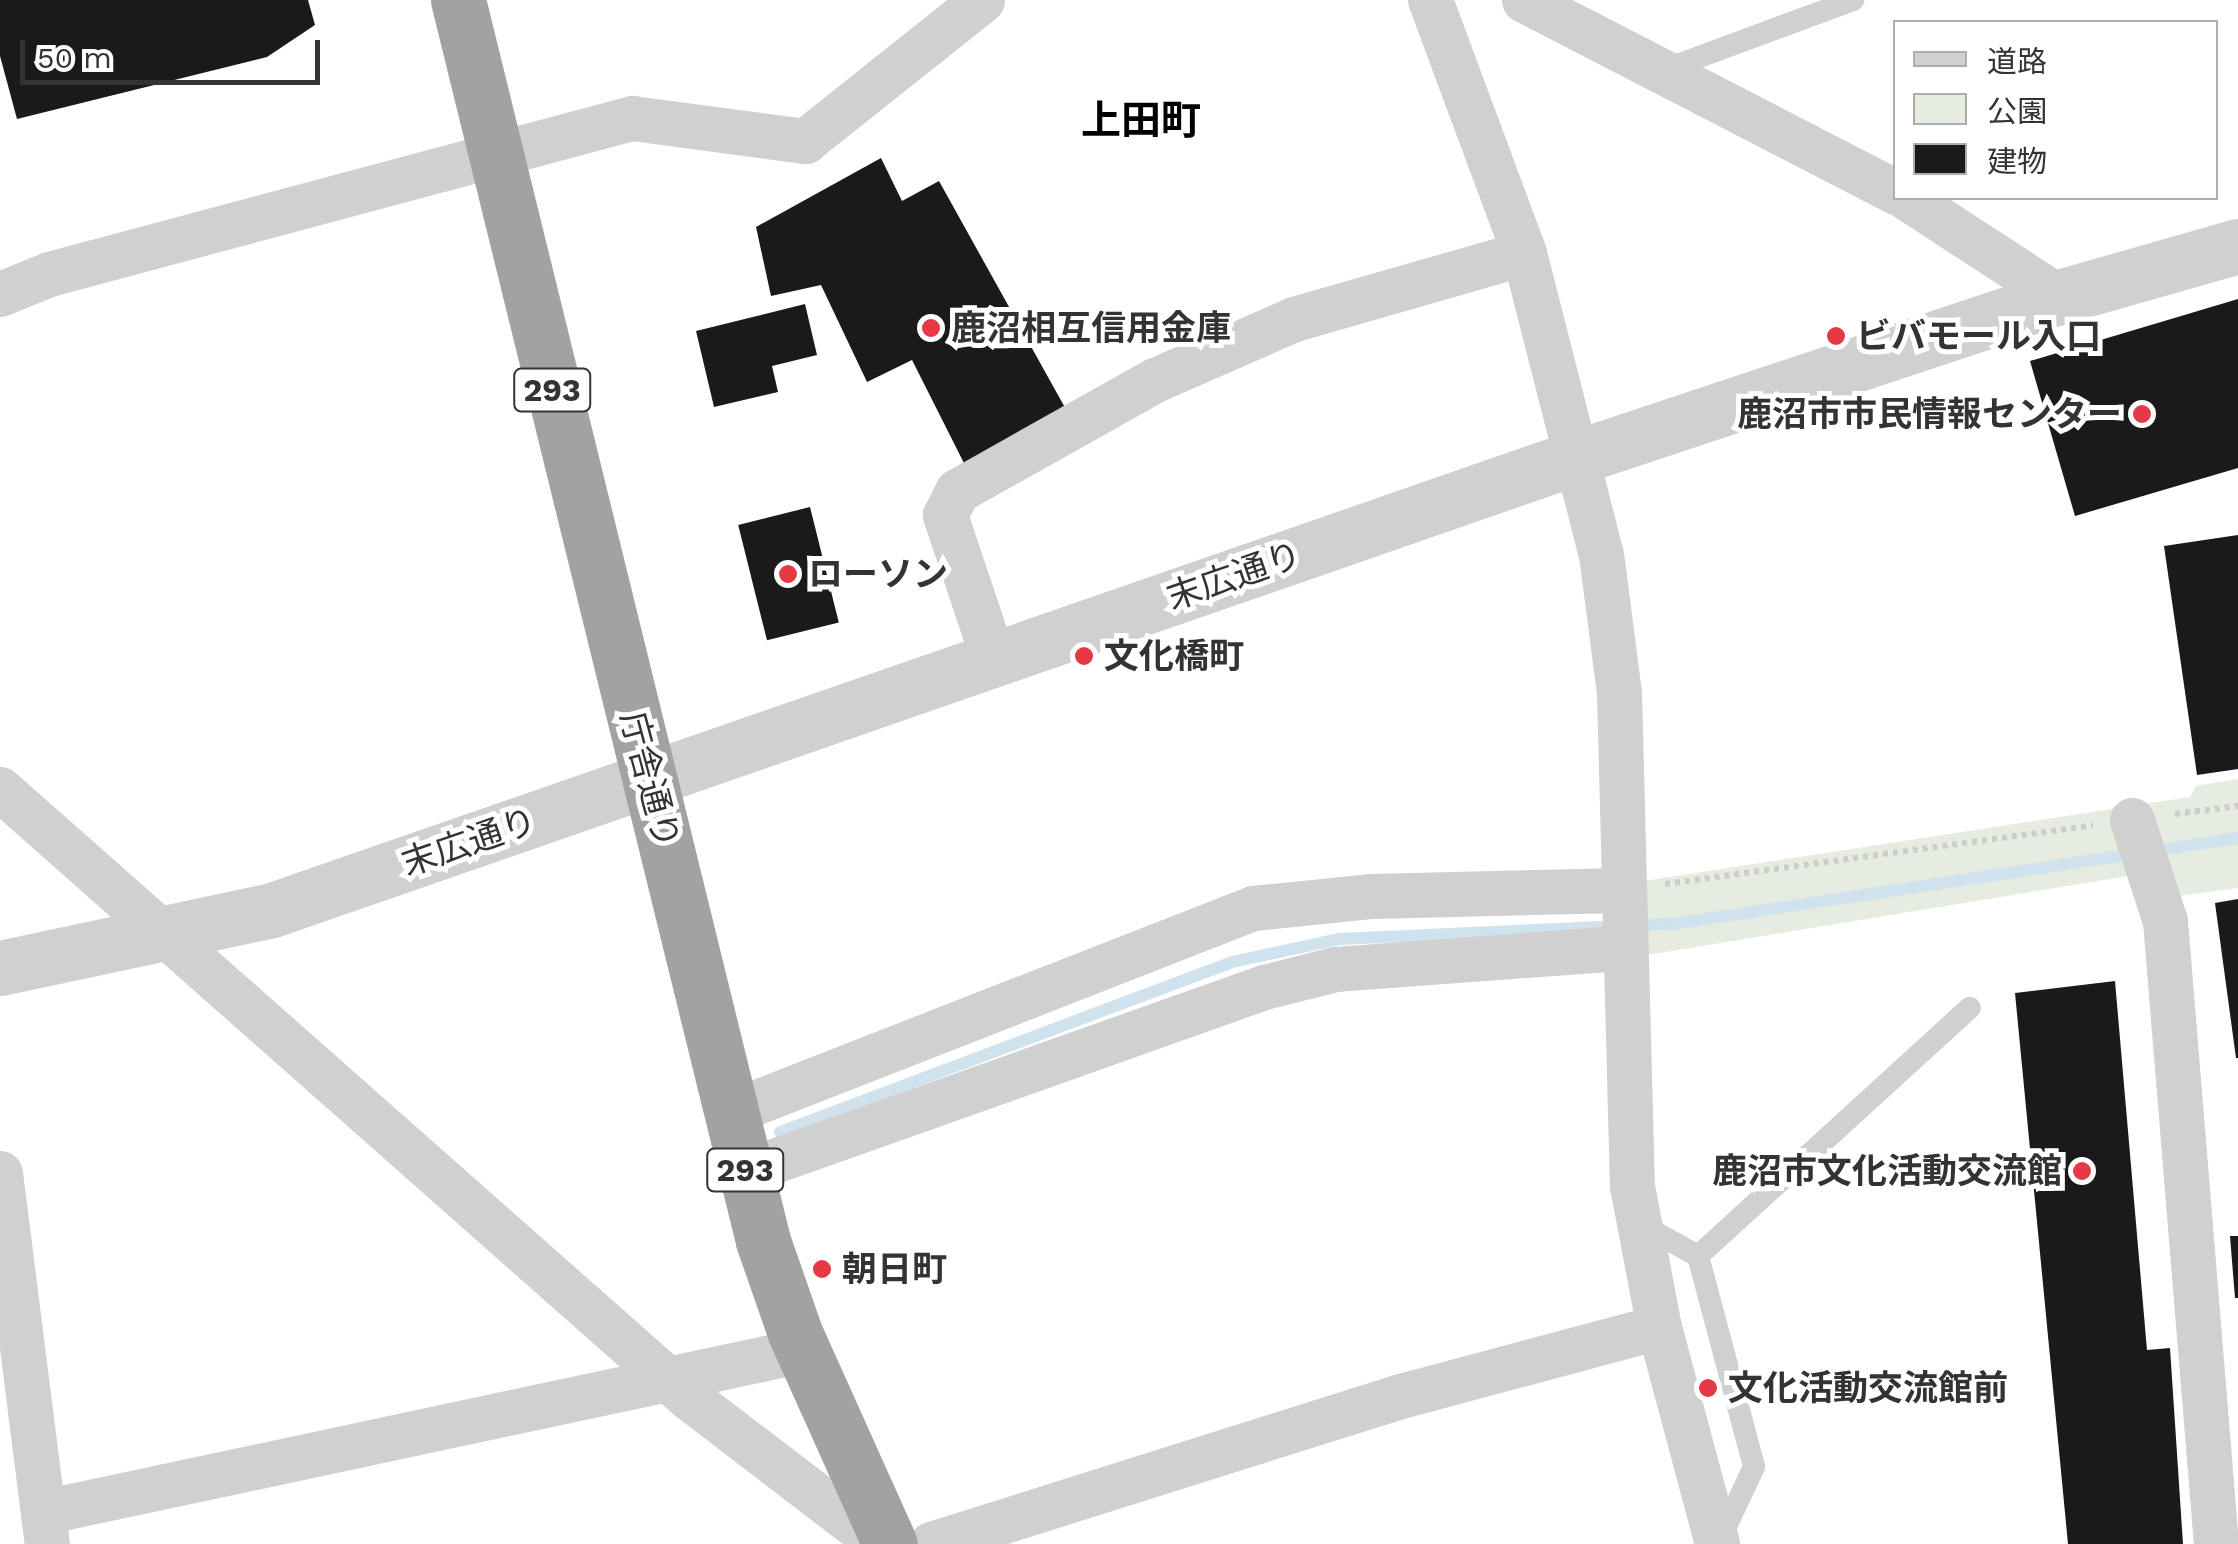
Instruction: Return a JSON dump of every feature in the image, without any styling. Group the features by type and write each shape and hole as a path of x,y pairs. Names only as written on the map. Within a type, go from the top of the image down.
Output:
{"highway":[{"name":"庁舎通り","path":"458,0 746,1171 803,1350 890,1544"}],"street":[{"path":"0,294 49,274 632,118 804,142 982,0"},
{"path":"1430,0 1524,253 1578,458 1612,622 1638,1222 1659,1327 1718,1544"},
{"path":"1524,0 1893,190"},
{"path":"1909,200 2059,297"},
{"name":"末広通り","path":"0,968 170,936 272,910 1578,458 2059,297 2238,246"},
{"path":"993,658 944,516 957,491 1155,380 1294,319 1524,253"},
{"path":"0,789 667,1378 880,1544"},
{"path":"2132,820 2164,920 2216,1544"},
{"path":"731,1112 1253,908 1372,896 1622,890"},
{"path":"746,1171 1264,988 1335,969 1624,948"},
{"path":"0,1173 45,1528 667,1378 803,1350"},
{"path":"931,1544 1397,1397 1659,1327"}],"lane":[{"path":"1661,71 1853,0"},
{"path":"1698,1256 1970,1008"},
{"path":"1638,1222 1698,1256 1754,1467 1718,1544"}],"path":[{"path":"1622,890 2238,806"}],"green space":[{"path":"2238,779 2238,888 2178,896 2159,871 1647,955 1643,881 2190,797 2196,786"}],"building":[{"path":"0,0 308,0 315,25 267,57 17,119 0,56"},
{"name":"鹿沼相互信用金庫","path":"881,158 902,201 939,181 1068,413 970,475 912,360 867,382 821,285 771,296 756,227"},
{"name":"鹿沼市市民情報センター","path":"2238,299 2238,468 2075,516 2030,361"},
{"path":"805,304 817,355 772,366 778,392 714,407 696,331"},
{"name":"ローソン","path":"810,507 839,622 767,640 738,525"},
{"path":"2238,535 2238,769 2197,775 2164,546"},
{"path":"2238,899 2238,1058 2236,1058 2215,903"},
{"name":"鹿沼市文化活動交流館","path":"2115,981 2147,1350 2170,1348 2183,1544 2068,1544 2015,993"},
{"path":"2230,1236 2238,1236 2238,1298 2235,1298"}],"waterway":[{"path":"780,1132 1232,962 1339,939 1673,924 2238,838"}],"place":[{"name":"鹿沼相互信用金庫","path":"931,328"},
{"name":"ビバモール入口","path":"1836,336"},
{"name":"鹿沼市市民情報センター","path":"2142,414"},
{"name":"ローソン","path":"788,574"},
{"name":"文化橋町","path":"1084,656"},
{"name":"鹿沼市文化活動交流館","path":"2082,1171"},
{"name":"朝日町","path":"822,1269"},
{"name":"文化活動交流館前","path":"1708,1388"}],"district":[{"name":"上田町","path":"1141,121"}]}
